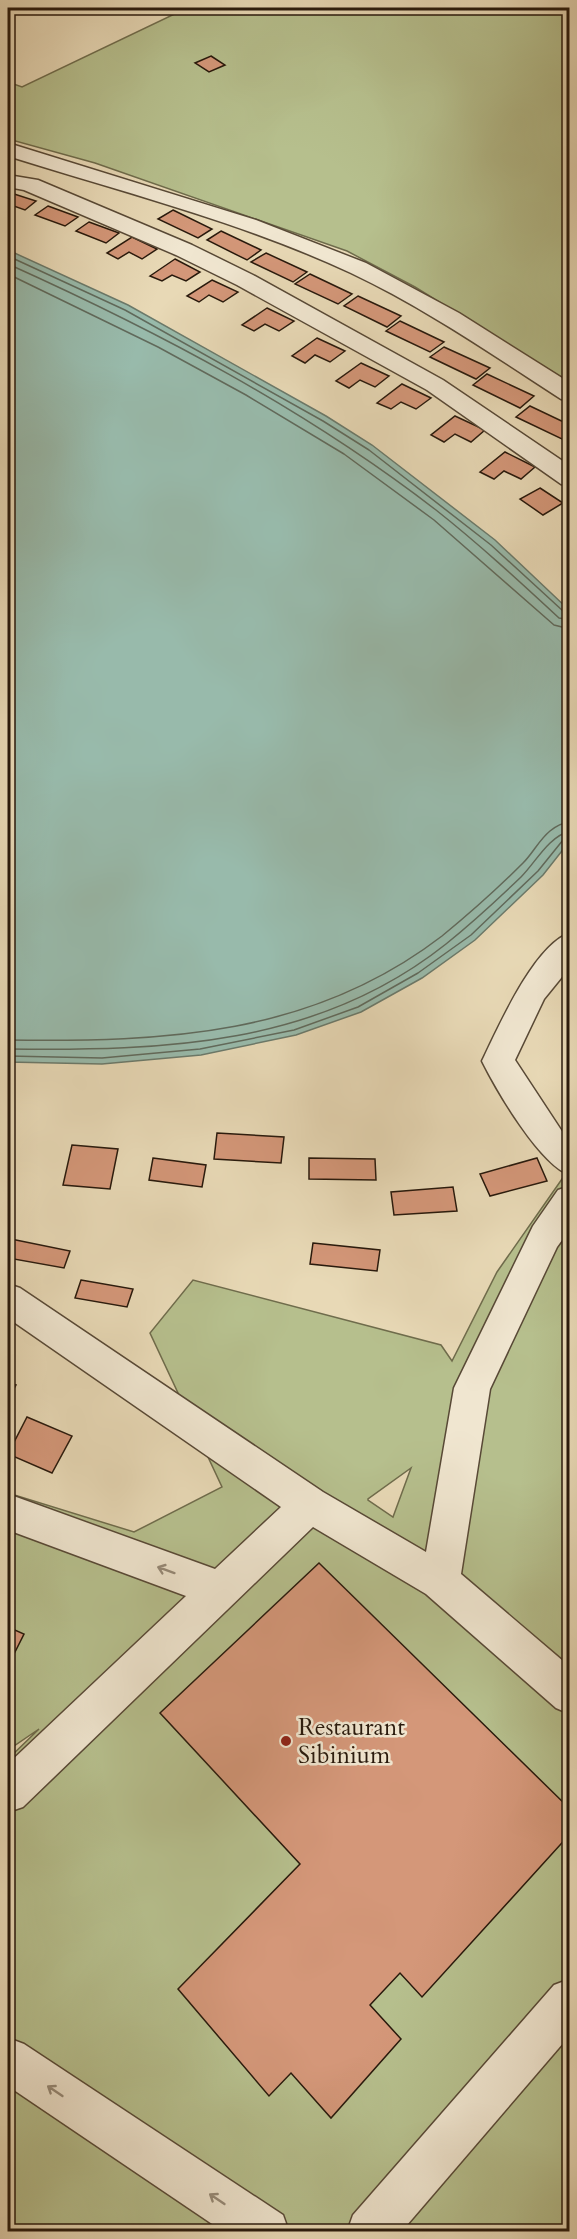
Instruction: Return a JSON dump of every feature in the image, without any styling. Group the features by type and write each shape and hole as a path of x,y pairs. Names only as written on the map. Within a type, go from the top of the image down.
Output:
{"street":[{"path":"8,149 237,222 327,254 425,302 570,394"},
{"path":"8,181 30,185 184,250 245,280 435,385 570,478"},
{"path":"570,945 532,991 498,1061 551,1143 570,1161"},
{"path":"440,1581 472,1388 545,1237 570,1200"},
{"path":"8,1299 310,1506 440,1581 570,1694"},
{"path":"8,1792 310,1506"},
{"path":"8,1512 221,1590"},
{"path":"370,2232 570,2001"},
{"path":"8,2060 266,2232"}],"green space":[{"path":"187,8 569,8 569,382 415,287 347,251 95,163 8,139 8,82 22,87"},
{"path":"569,1169 569,2231 8,2231 8,1759 39,1729 8,1750 8,1493 134,1532 222,1487 150,1333 193,1280 441,1345 452,1361 497,1272","holes":["411,1468 393,1517 368,1499"]}],"water":[{"path":"8,250 128,305 326,416 372,445 495,540 569,610 569,842 543,875 475,940 422,978 361,1012 296,1035 201,1055 102,1064 8,1062"}],"building":[{"path":"211,56 225,65 209,72 195,63"},
{"path":"8,192 36,201 25,210 8,204"},
{"path":"48,206 78,217 65,226 35,215"},
{"path":"173,210 212,229 198,238 158,219"},
{"path":"89,222 119,233 106,243 76,231"},
{"path":"221,231 261,250 247,260 207,240"},
{"path":"132,237 157,249 142,259 129,252 118,259 107,253"},
{"path":"266,253 307,272 293,282 251,262"},
{"path":"175,259 200,272 186,281 172,275 162,281 150,276"},
{"path":"310,274 352,294 338,304 295,284"},
{"path":"212,280 238,292 223,302 209,295 199,302 187,296"},
{"path":"358,296 401,316 387,327 344,306"},
{"path":"267,308 294,321 279,331 265,324 254,331 242,325"},
{"path":"400,321 444,342 430,352 386,331"},
{"path":"317,338 345,351 330,362 315,355 305,363 292,356"},
{"path":"444,347 490,368 476,379 430,357"},
{"path":"361,363 389,376 375,387 360,380 349,388 336,381"},
{"path":"487,374 534,396 520,408 473,385"},
{"path":"402,384 431,398 416,409 401,402 391,409 377,403"},
{"path":"530,406 570,425 570,436 564,440 516,417"},
{"path":"455,416 485,430 471,442 455,434 444,442 431,435"},
{"path":"505,452 535,467 521,479 504,471 494,479 480,472"},
{"path":"540,488 563,503 543,515 520,499"},
{"path":"217,1133 284,1137 281,1163 214,1159"},
{"path":"72,1145 118,1149 110,1189 63,1185"},
{"path":"153,1158 206,1165 202,1187 149,1180"},
{"path":"309,1158 375,1159 376,1180 309,1179"},
{"path":"537,1158 547,1181 490,1196 480,1174"},
{"path":"453,1187 457,1211 394,1215 391,1192"},
{"path":"11,1239 70,1251 64,1268 8,1258"},
{"path":"313,1243 380,1250 377,1271 310,1264"},
{"path":"81,1280 133,1289 127,1307 75,1298"},
{"path":"8,1382 16,1385 8,1401"},
{"path":"27,1417 72,1436 52,1473 8,1454"},
{"path":"319,1563 570,1809 570,1834 422,1997 400,1973 370,2005 401,2039 331,2118 291,2073 269,2096 178,1989 300,1864 160,1713"},
{"path":"8,1627 24,1634 8,1666"}],"place":[{"name":"Restaurant Sibinium","path":"286,1741"}]}
